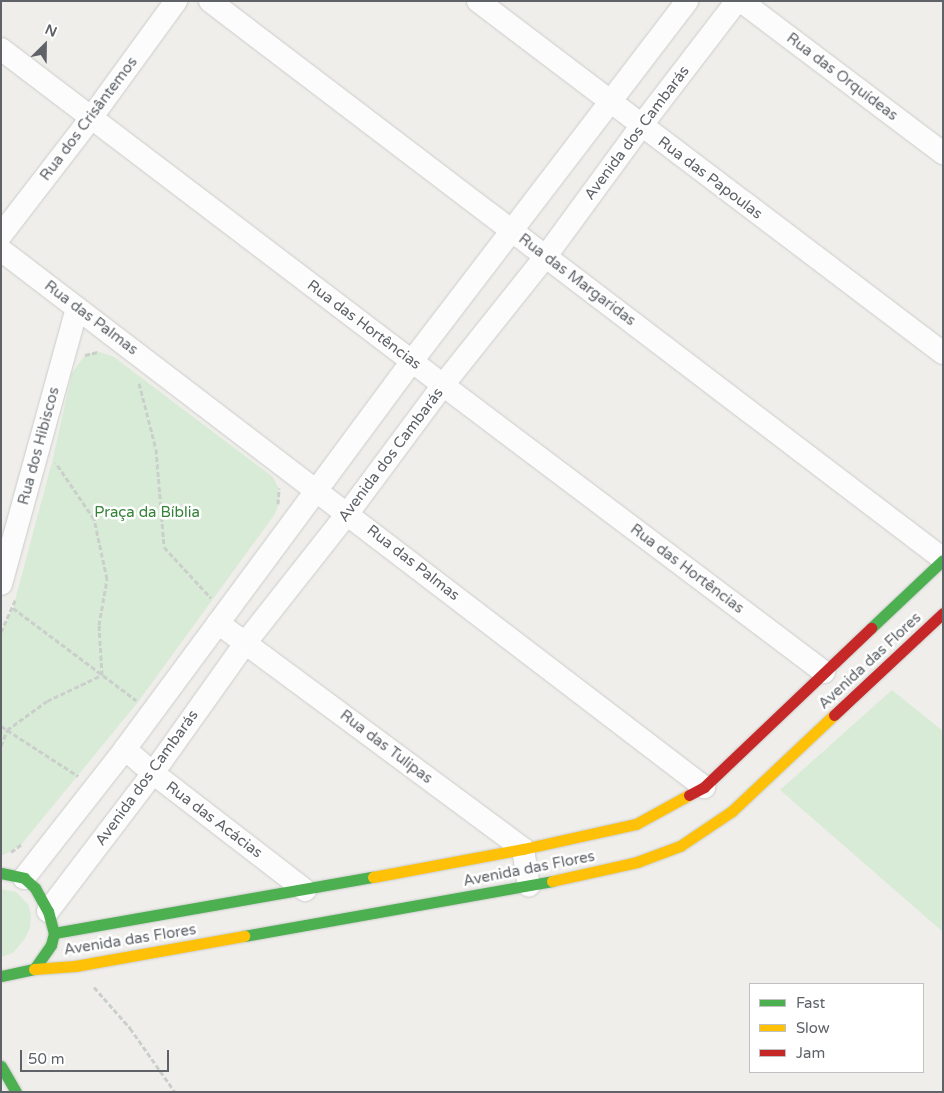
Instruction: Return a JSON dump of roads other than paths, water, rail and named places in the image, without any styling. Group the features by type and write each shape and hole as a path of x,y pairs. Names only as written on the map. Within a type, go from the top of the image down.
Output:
{"main road":[{"name":"Avenida das Flores","path":"54,933 305,890 523,849 636,824 704,787 943,560"},
{"name":"Avenida das Flores","path":"1,976 34,969 75,966 529,886 637,862 680,846 732,811 943,613"},
{"path":"1,873 24,878 35,888 48,911 54,933 51,945 34,969"},
{"path":"1,1066 16,1092"}],"street":[{"name":"Rua dos Crisântemos","path":"1,235 91,118 176,1"},
{"name":"Rua das Margaridas","path":"210,1 943,560"},
{"name":"Rua das Papoulas","path":"478,1 943,353"},
{"path":"24,878 125,749 412,362 687,1"},
{"name":"Avenida dos Cambarás","path":"48,911 153,773 246,642 348,513 442,386 546,256 641,126 737,1"},
{"name":"Rua das Orquídeas","path":"742,1 943,153"},
{"name":"Rua das Hortências","path":"1,49 442,386 824,672"},
{"name":"Rua das Palmas","path":"1,250 316,491 348,513 704,787"},
{"name":"Rua dos Hibiscos","path":"8,591 77,308"},
{"name":"Rua das Tulipas","path":"218,623 523,849"},
{"name":"Rua das Acácias","path":"125,749 153,773 305,890"},
{"path":"523,849 529,886"}],"park label":[{"name":"Praça da Bíblia","path":"147,513"}]}
